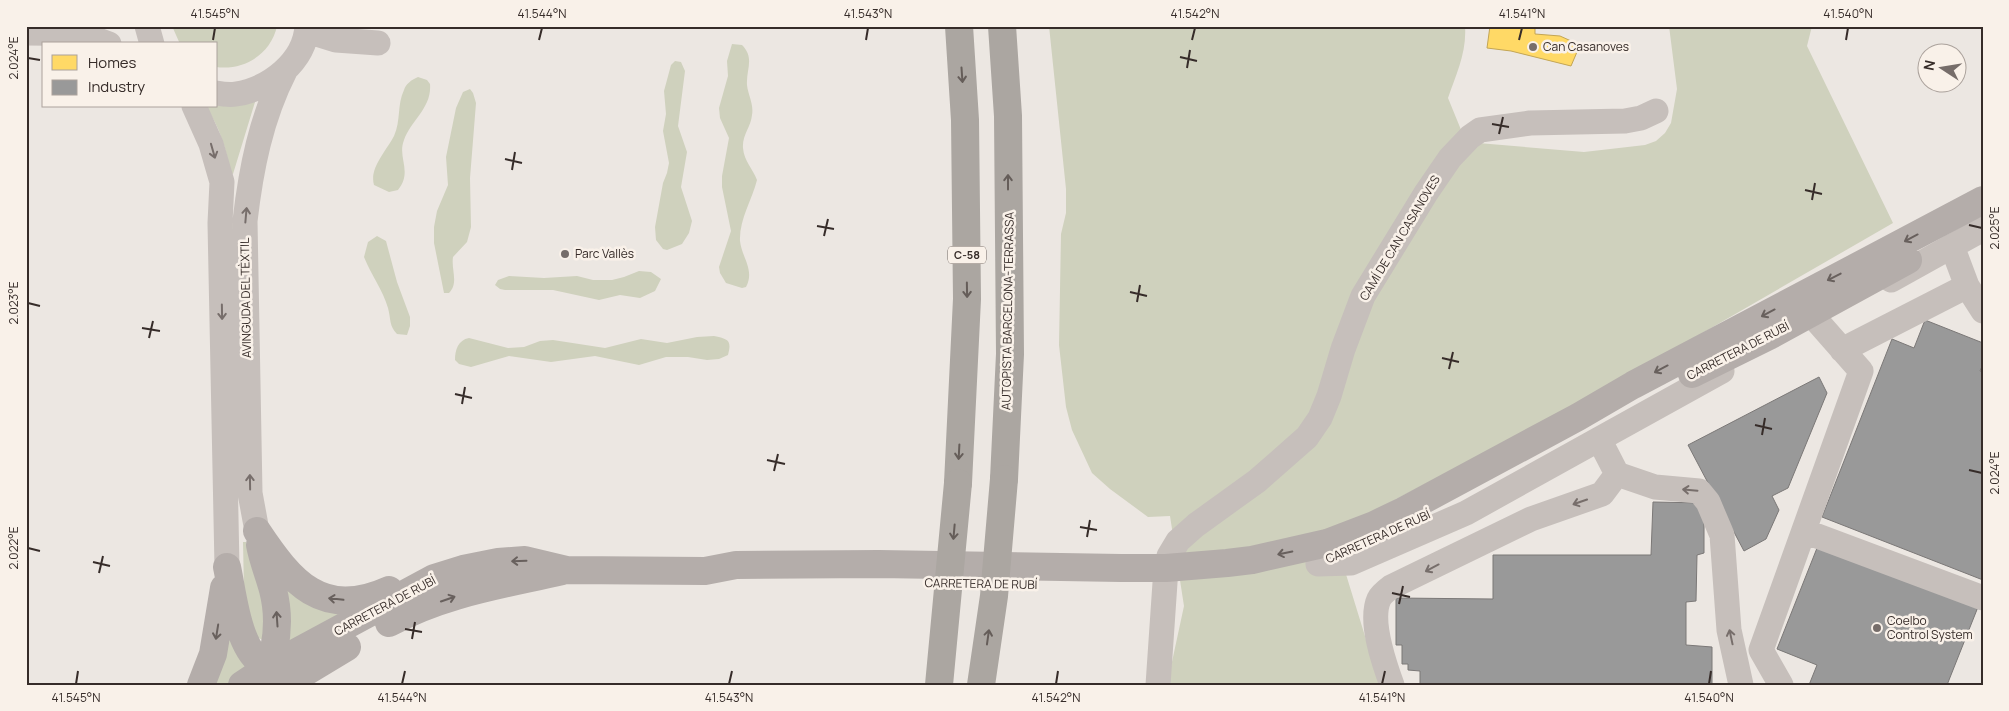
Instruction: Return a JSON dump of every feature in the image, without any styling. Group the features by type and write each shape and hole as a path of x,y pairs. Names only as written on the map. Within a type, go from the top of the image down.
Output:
{"highway":[{"name":"C-58","path":"939,685 958,483 967,300 965,120 958,26"},
{"name":"AUTOPISTA BARCELONA-TERRASSA","path":"981,685 994,596 1004,479 1010,344 1008,116 1002,26"}],"main road":[{"name":"CARRETERA DE RUBÍ","path":"705,571 734,580 1065,585 1211,574 1233,569 1252,560 1327,542 1383,521 1570,422 1633,384 1983,200"},
{"name":"CARRETERA DE RUBÍ","path":"271,679 286,667 304,664 336,652 402,616 425,607 494,585 567,570 705,571 736,565 879,564 1039,567 1071,574 1166,576 1218,583 1277,574 1318,564 1354,551 1441,509 1555,450 1687,376 1769,336 1983,220"},
{"path":"257,530 293,579 310,592 329,598 353,600 376,596 406,583 434,578"},
{"path":"257,530 263,562 273,590 278,617 278,633 271,679"},
{"name":"CARRETERA DE RUBÍ","path":"242,685 271,679 317,643 434,578 463,569 498,562 525,560 567,570"},
{"path":"227,567 234,595 236,618 243,636 251,652 271,679"},
{"path":"202,685 213,654 227,567"}],"street":[{"path":"147,26 151,42"},
{"path":"218,93 234,95 262,88 285,71 299,53 307,29 336,40 378,42"},
{"path":"26,33 61,33 87,37 103,42"},
{"name":"AVINGUDA DEL TÈXTIL","path":"257,530 250,492 245,221 249,182 258,144 274,93 285,71"},
{"name":"AVINGUDA DEL TÈXTIL","path":"195,108 211,144 222,182 220,223 227,567"},
{"name":"CAMÍ DE CAN CASANOVES","path":"1158,685 1168,556 1178,541 1196,525 1287,456 1311,431 1320,418 1329,396 1343,349 1363,296 1426,193 1450,158 1470,137 1480,130 1530,123 1625,121 1641,118 1656,111"},
{"path":"1318,564 1351,563 1466,513 1608,456 1817,321 1983,229"},
{"path":"1952,246 1967,286 1983,311"},
{"path":"1842,350 1967,286"},
{"path":"1781,685 1761,650 1861,371 1817,321"},
{"path":"1392,685 1379,648 1376,617 1379,598 1391,587 1530,519 1602,494 1608,456"},
{"path":"1608,456 1656,487 1699,491 1708,502 1722,535 1729,630 1741,685"},
{"path":"1804,531 1983,598"}],"green space":[{"path":"172,26 277,26 269,45 255,59 226,68 218,67 218,42 179,42"},
{"path":"1049,26 1465,26 1463,54 1448,98 1466,142 1584,152 1645,145 1656,141 1665,133 1671,123 1677,89 1669,26 1812,26 1807,46 1893,223 1581,403 1333,532 1380,685 1167,685 1184,606 1170,516 1148,517 1092,473 1072,430 1066,407 1059,345 1061,234 1066,213 1066,189"},
{"path":"732,44 742,45 749,59 747,85 752,103 752,111 743,148 745,157 757,180 740,233 741,247 749,269 746,287 742,288 726,283 719,267 731,231 722,187 722,176 729,138 720,118 719,108 728,76 727,61"},
{"path":"675,61 681,62 685,71 678,126 687,152 681,187 692,221 689,233 682,244 667,250 663,249 656,240 655,227 663,183 669,163 663,131 666,114 664,91 671,65"},
{"path":"418,77 427,80 430,84 428,100 404,140 402,153 405,171 402,183 398,190 389,192 374,185 374,172 379,159 394,136 398,124 400,101 405,88 409,82"},
{"path":"470,89 476,103 470,178 471,227 467,242 453,257 454,285 449,293 444,293 434,243 434,227 437,211 448,185 446,157 456,108 463,92"},
{"path":"255,102 233,174 230,173 225,147 219,130 207,108 218,108 218,105"},
{"path":"377,236 386,241 397,282 410,317 407,335 397,334 393,328 386,301 364,257 368,242"},
{"path":"639,271 651,272 661,279 655,291 640,298 620,295 599,300 553,290 505,290 495,285 498,280 509,276 544,278 577,276 593,280 612,280"},
{"path":"714,336 728,341 728,355 719,359 707,360 688,357 666,357 639,365 595,356 551,362 509,356 471,367 459,364 455,360 458,346 462,341 469,338 508,348 524,347 540,341 553,340 605,348 641,339 667,343 697,337"},
{"path":"243,542 246,542 265,592 263,640 254,636 244,590"},
{"path":"285,589 348,614 288,651"},
{"path":"228,636 249,673 228,685 213,685"}],"building: Homes":[{"name":"Can Casanoves","path":"1490,26 1535,26 1535,34 1560,36 1580,45 1571,66 1511,51 1487,48"}],"building: Industry":[{"path":"1925,320 1983,343 1983,364 1980,371 1983,372 1983,580 1822,517 1892,339 1914,348"},
{"path":"1819,377 1827,393 1788,488 1772,496 1779,510 1766,539 1744,551 1688,445"},
{"path":"1653,502 1704,503 1704,553 1697,555 1696,601 1686,602 1686,645 1712,647 1712,685 1420,685 1420,671 1408,670 1408,664 1402,664 1402,645 1396,645 1396,598 1493,599 1493,555 1651,555"},
{"name":"Coelbo Control System","path":"1819,543 1978,607 1947,685 1809,685 1817,665 1777,649"}],"place":[{"name":"Can Casanoves","path":"1533,47"},
{"name":"Parc Vallès","path":"565,254"},
{"name":"Coelbo Control System","path":"1877,628"}]}
